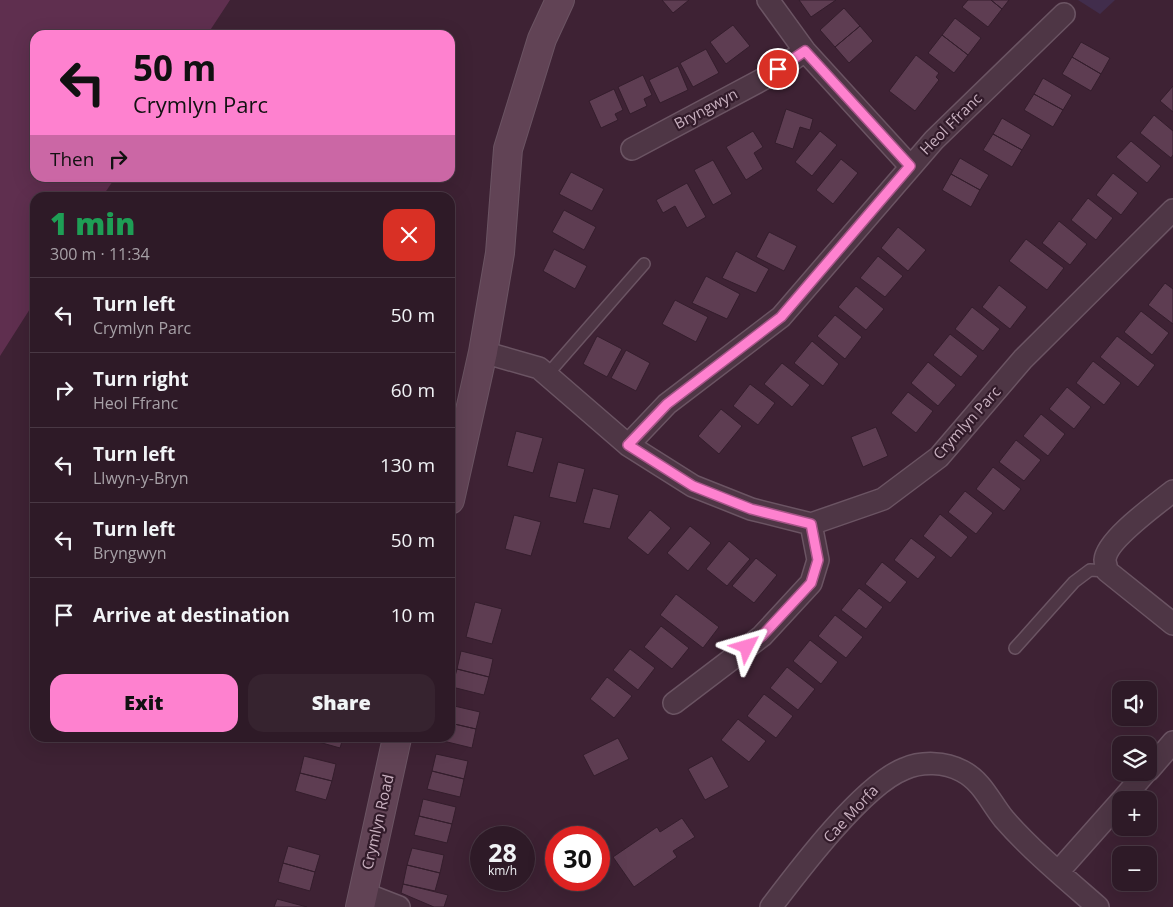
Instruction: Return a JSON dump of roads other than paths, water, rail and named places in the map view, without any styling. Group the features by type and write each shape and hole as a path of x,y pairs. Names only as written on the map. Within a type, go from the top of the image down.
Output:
{"street":[{"path":"455,478 483,352 500,253 508,149 542,39 560,0"},
{"path":"768,0 805,51 910,166"},
{"name":"Heol Ffranc","path":"628,445 667,404 781,317 934,140 1064,14"},
{"name":"Bryngwyn","path":"632,149 765,78 805,51"},
{"name":"Crymlyn Parc","path":"811,524 883,499 938,457 1023,359 1173,210"},
{"path":"483,352 539,368 628,445 693,486 751,509 811,524 818,560 811,583 762,636 674,703"},
{"path":"1173,491 1110,547 1105,559 1107,571 1173,624"},
{"name":"Crymlyn Road","path":"361,900 396,742"},
{"path":"1157,761 1173,742"},
{"name":"Cae Morfa","path":"773,906 846,816 881,782 904,768 937,763 963,771 983,788 1004,818 1058,872 1098,907"},
{"path":"1130,791 1138,781"},
{"path":"1058,872 1112,811"},
{"path":"361,900 399,907"}],"lane":[{"path":"546,375 644,264"},
{"path":"1015,648 1074,582 1090,570 1107,571"}]}
